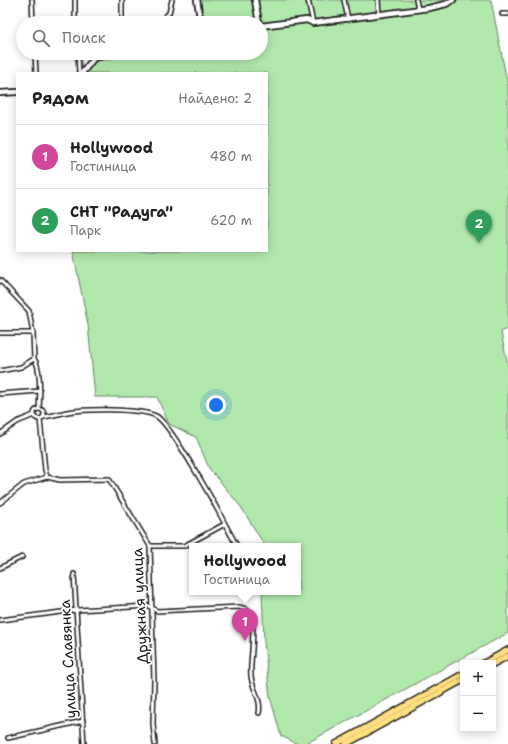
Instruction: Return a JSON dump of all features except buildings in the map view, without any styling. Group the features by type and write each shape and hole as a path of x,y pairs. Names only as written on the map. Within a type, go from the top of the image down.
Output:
{"main road":[{"path":"490,660 508,650"},
{"path":"496,662 508,656"},
{"path":"336,744 460,676"},
{"path":"346,744 460,682"}],"street":[{"path":"32,0 33,16"},
{"path":"75,0 75,16"},
{"path":"122,0 122,16"},
{"path":"165,16 168,13 172,0"},
{"path":"197,0 200,16"},
{"path":"255,0 258,16"},
{"path":"308,0 313,23"},
{"path":"344,0 348,19"},
{"path":"378,0 380,14"},
{"path":"416,0 418,9"},
{"path":"268,25 307,20 313,23 348,19 446,4 453,0"},
{"path":"502,14 508,14"},
{"path":"35,60 36,72"},
{"path":"79,60 80,72"},
{"path":"81,72 92,60"},
{"path":"0,93 16,92"},
{"path":"0,280 29,311 33,334 34,359 37,364 40,391 39,409 36,410 34,415 17,422 0,434"},
{"path":"0,333 33,334"},
{"path":"0,371 21,367 34,359"},
{"path":"0,394 40,391"},
{"path":"0,503 24,484 47,477 44,470 42,418 44,413 39,409"},
{"path":"34,415 36,419 68,412 119,411 140,412 156,416 171,431 235,543"},
{"name":"Дружная улица","path":"47,477 60,480 109,479 150,546 154,680 153,724 155,744"},
{"path":"190,543 225,524"},
{"path":"150,546 184,546 189,543"},
{"path":"0,568 22,557"},
{"name":"улица Славянка","path":"74,574 84,744"},
{"path":"0,620 77,610 152,607 157,611 239,608 248,610 251,618 253,646 250,676 256,691 259,713"},
{"path":"8,738 83,721"}],"green space":[{"path":"199,0 491,0 508,87 508,328 501,332 508,366 508,633 307,743 298,744 281,736 270,697 264,642 262,595 301,595 301,543 263,543 241,507 209,468 196,437 169,424 157,397 95,397 88,325 73,252 268,252 268,72 88,72 94,60 268,60 268,16 202,16"}],"place":[{"name":"СНТ \"Радуга\"","path":"479,243"},
{"name":"Hollywood","path":"245,641"}]}
